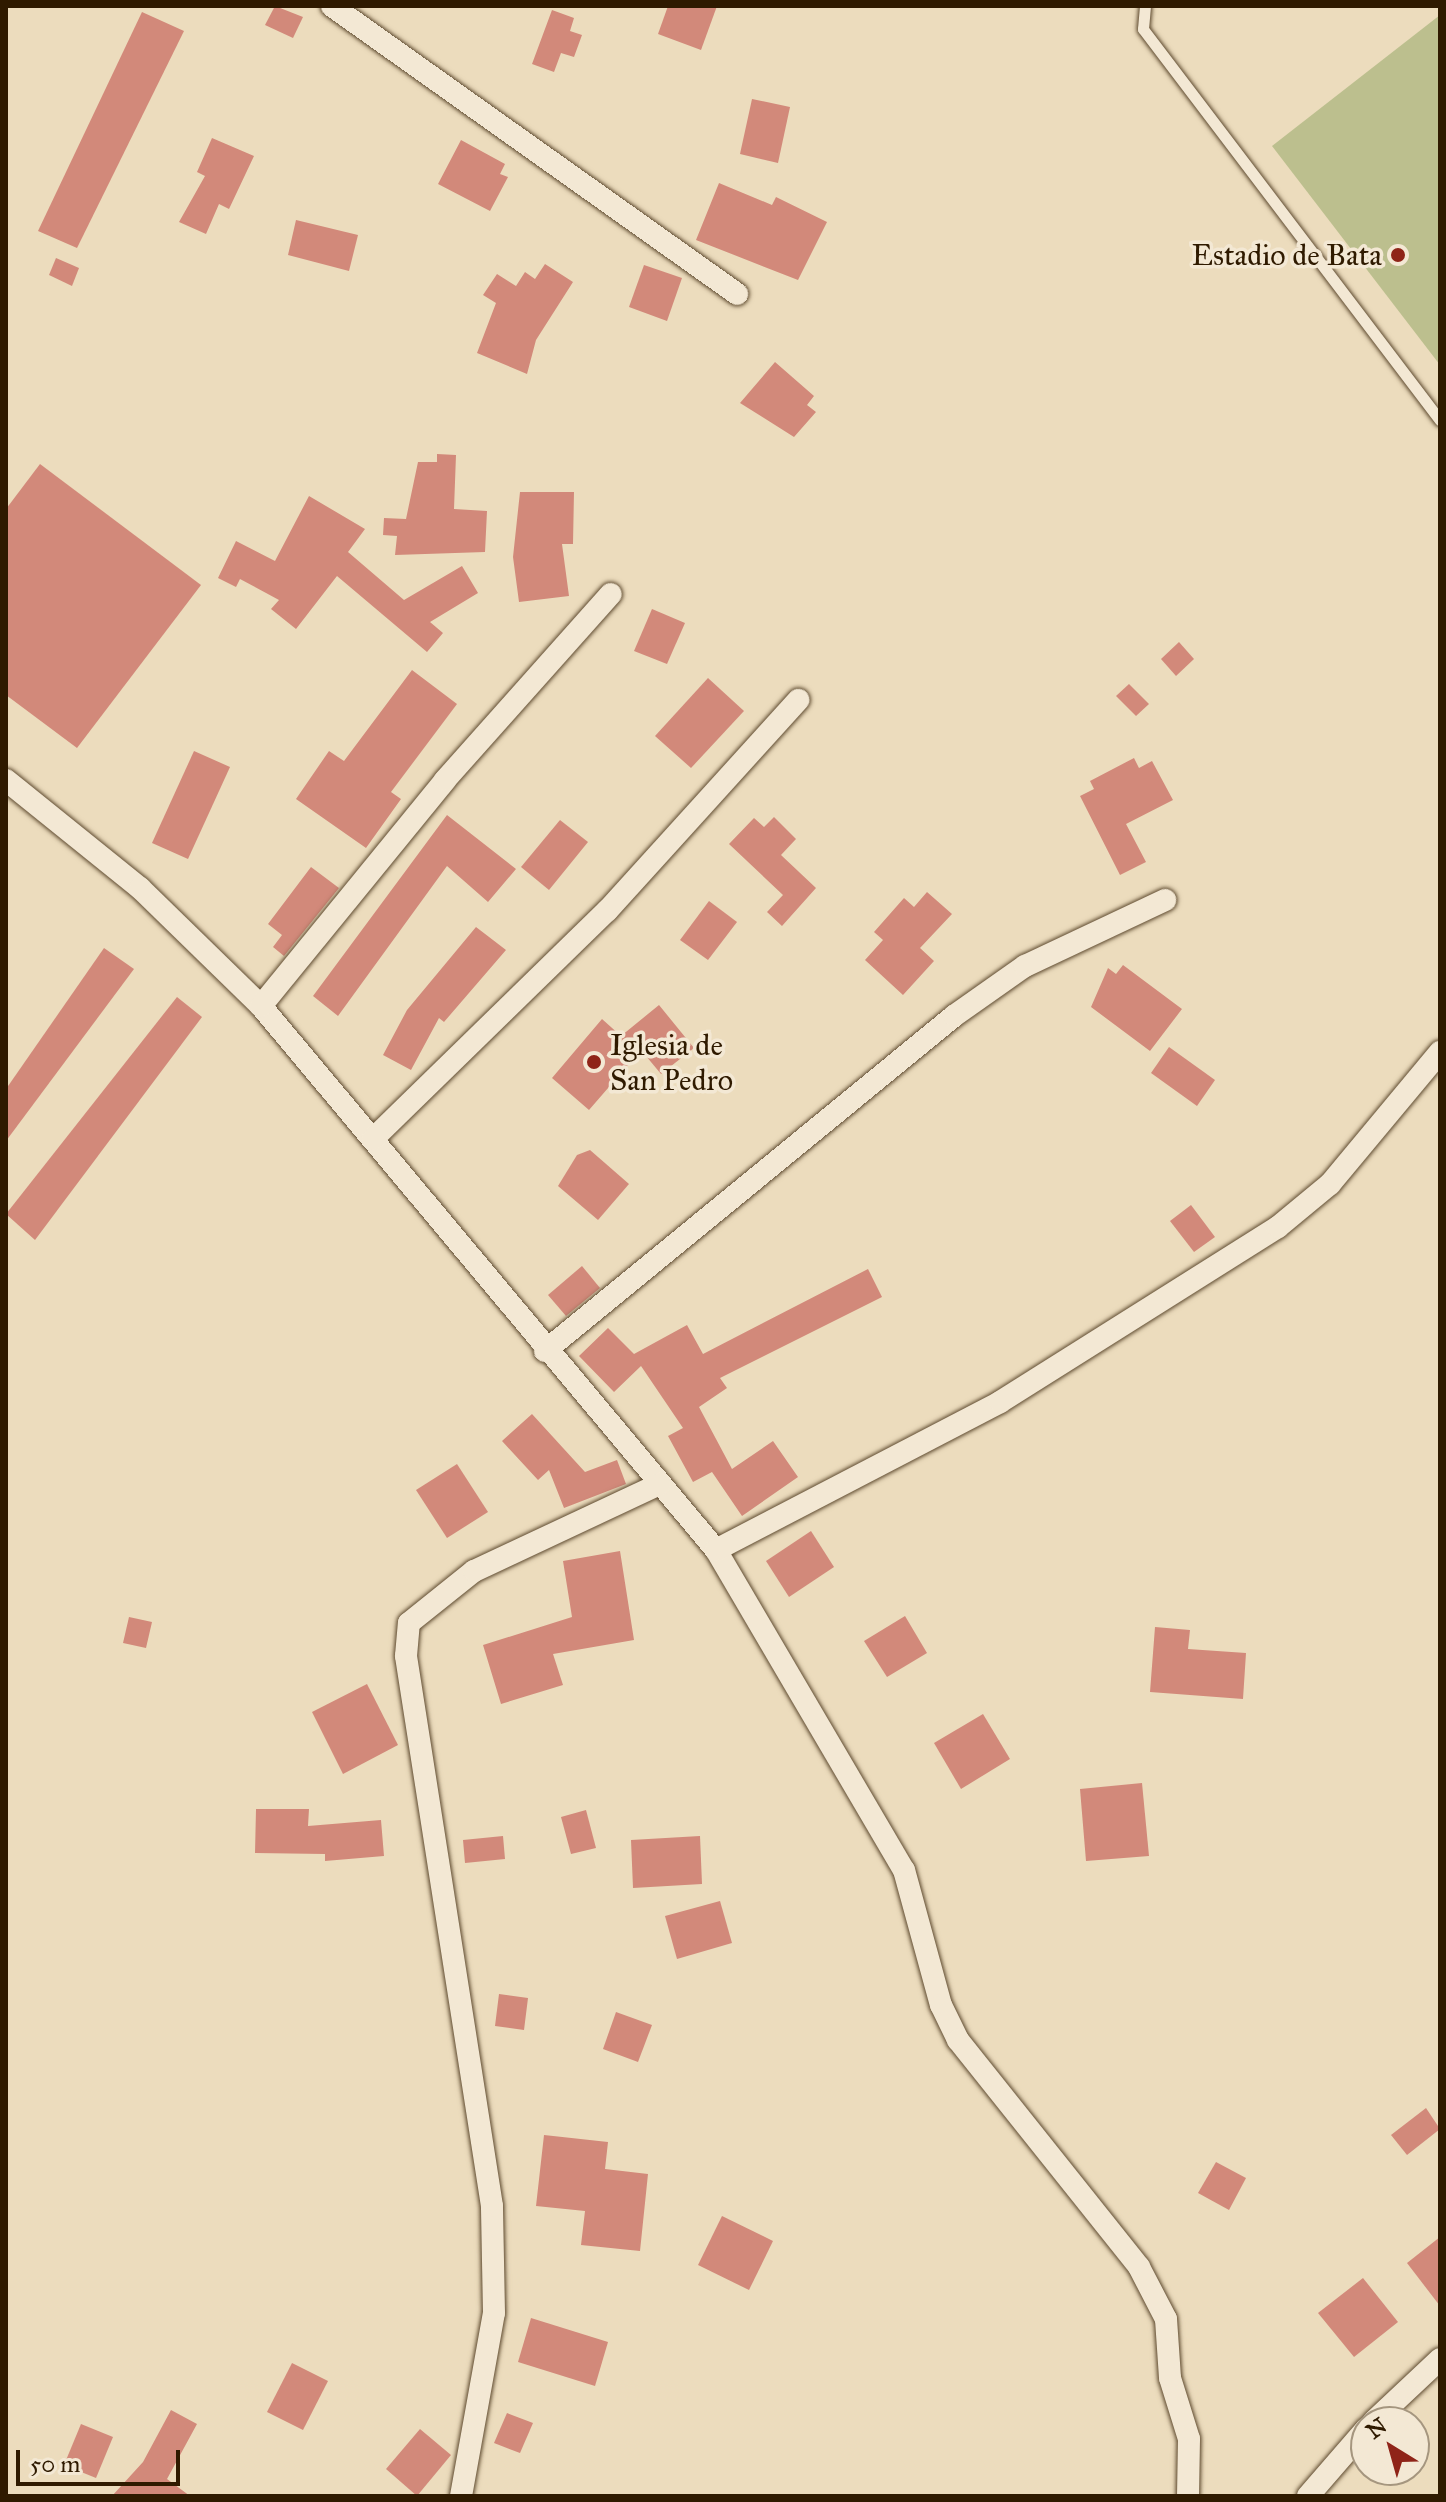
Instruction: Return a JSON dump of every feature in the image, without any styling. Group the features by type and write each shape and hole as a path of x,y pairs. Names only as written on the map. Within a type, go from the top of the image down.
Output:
{"street":[{"path":"332,6 737,294"},
{"path":"261,1006 445,780 611,594"},
{"path":"373,1139 607,911 798,700"},
{"path":"6,780 140,888 261,1006 545,1351 716,1550 904,1870 941,2005 958,2040 1139,2267 1166,2319 1170,2378 1189,2439 1188,2496"},
{"path":"545,1351 954,1016 1025,966 1165,900"},
{"path":"716,1550 1000,1402 1278,1227 1330,1184 1440,1052"},
{"path":"461,2496 494,2313 492,2206 406,1656 409,1623 474,1571 660,1484"},
{"path":"1390,2406 1440,2359"},
{"path":"1308,2496 1350,2447"}],"lane":[{"path":"1142,8 1143,29 1440,420"}],"green space":[{"name":"Estadio de Bata","path":"1440,15 1440,365 1272,146"}],"building":[{"path":"275,6 303,17 293,38 265,25"},
{"path":"668,6 717,6 701,50 658,34"},
{"path":"552,10 574,18 570,31 582,35 574,57 561,53 554,72 532,64"},
{"path":"142,12 184,31 77,248 38,231"},
{"path":"752,99 790,107 778,163 740,154"},
{"path":"212,138 254,156 229,209 219,204 206,234 179,222 205,176 197,172"},
{"path":"461,140 505,164 500,174 508,177 490,211 438,184"},
{"path":"719,183 772,205 776,197 827,222 798,280 696,240"},
{"path":"296,220 358,235 349,271 288,255"},
{"path":"56,258 79,268 72,286 49,275"},
{"path":"545,264 573,282 536,340 527,374 477,353 496,303 483,295 497,274 516,286 525,272 535,279"},
{"path":"644,265 682,278 667,321 629,307"},
{"path":"775,362 814,396 807,405 816,412 794,437 740,403"},
{"path":"437,454 456,455 454,509 487,511 485,552 395,555 397,536 383,535 384,518 406,519 418,462 437,462"},
{"path":"40,464 201,585 77,748 6,695 6,509"},
{"path":"520,492 574,492 573,544 562,544 569,596 519,602 513,557"},
{"path":"309,496 365,529 348,552 404,600 462,566 478,593 430,622 443,633 427,652 337,576 296,629 271,609 279,600 240,579 236,587 218,578 236,541 275,561"},
{"path":"652,609 685,623 667,664 634,651"},
{"path":"1179,642 1194,659 1176,676 1161,659"},
{"path":"412,670 457,704 391,792 401,799 366,848 296,799 329,751 344,761"},
{"path":"708,678 744,711 691,768 655,736"},
{"path":"1129,684 1149,704 1136,716 1116,696"},
{"path":"194,751 230,767 188,859 152,843"},
{"path":"1134,758 1139,768 1152,761 1173,800 1126,824 1146,862 1120,875 1080,796 1094,789 1090,781"},
{"path":"447,815 516,869 488,902 447,866 338,1016 313,996"},
{"path":"774,817 796,839 781,855 816,888 782,926 767,912 783,895 729,844 754,818 764,827"},
{"path":"560,820 588,842 549,890 521,867"},
{"path":"311,867 339,888 284,956 273,947 282,935 268,924"},
{"path":"927,892 952,914 920,948 934,961 903,995 865,960 883,940 874,932 904,898 914,907"},
{"path":"709,901 737,922 708,960 680,940"},
{"path":"476,927 506,950 444,1022 439,1018 411,1070 383,1055 407,1010"},
{"path":"104,948 134,969 6,1141 6,1089"},
{"path":"1123,965 1182,1009 1150,1051 1091,1007 1108,968 1116,974"},
{"path":"177,997 202,1017 35,1240 6,1214"},
{"path":"659,1005 694,1048 661,1074 641,1050 589,1110 552,1078 602,1019 621,1036"},
{"path":"1169,1047 1215,1080 1197,1106 1151,1073"},
{"path":"590,1150 629,1184 598,1220 558,1186 577,1155"},
{"path":"1191,1205 1215,1237 1194,1252 1170,1221"},
{"path":"582,1266 600,1288 566,1316 548,1295"},
{"path":"868,1269 882,1297 720,1378 727,1388 699,1407 732,1469 773,1441 798,1477 742,1516 712,1472 693,1482 668,1436 683,1428 641,1366 614,1392 579,1356 608,1328 634,1354 687,1325 703,1354"},
{"path":"532,1414 585,1472 617,1460 626,1484 564,1508 549,1470 538,1480 502,1441"},
{"path":"457,1464 488,1512 447,1538 416,1490"},
{"path":"811,1531 834,1567 789,1597 766,1561"},
{"path":"620,1551 634,1640 553,1654 563,1685 501,1704 483,1645 572,1617 563,1561"},
{"path":"905,1616 927,1653 887,1677 864,1641"},
{"path":"129,1617 152,1622 146,1648 123,1643"},
{"path":"1155,1627 1190,1630 1188,1649 1246,1653 1243,1699 1150,1692"},
{"path":"367,1684 398,1745 343,1774 312,1712"},
{"path":"983,1714 1010,1759 961,1789 934,1743"},
{"path":"1142,1783 1149,1856 1086,1861 1080,1789"},
{"path":"256,1809 309,1809 308,1826 381,1820 384,1856 325,1861 325,1854 255,1853"},
{"path":"586,1810 596,1848 571,1854 561,1817"},
{"path":"503,1836 505,1859 465,1863 463,1840"},
{"path":"700,1836 702,1884 633,1888 631,1840"},
{"path":"720,1901 732,1943 677,1959 665,1916"},
{"path":"499,1994 528,1998 524,2030 495,2026"},
{"path":"616,2012 652,2025 638,2062 603,2049"},
{"path":"1426,2108 1440,2129 1407,2155 1391,2135"},
{"path":"544,2135 608,2142 605,2169 648,2174 640,2251 581,2245 585,2211 536,2206"},
{"path":"1216,2162 1246,2178 1229,2210 1198,2193"},
{"path":"722,2216 773,2241 749,2290 698,2265"},
{"path":"1440,2237 1440,2306 1407,2263"},
{"path":"1363,2278 1398,2322 1354,2357 1318,2313"},
{"path":"531,2318 608,2342 595,2386 518,2362"},
{"path":"292,2363 328,2381 303,2430 267,2412"},
{"path":"171,2410 197,2424 167,2479 190,2496 112,2496 143,2462"},
{"path":"507,2413 533,2423 520,2453 494,2443"},
{"path":"81,2424 113,2437 96,2478 64,2465"},
{"path":"420,2429 451,2455 417,2496 386,2469"}],"place":[{"name":"Estadio de Bata","path":"1398,255"},
{"name":"Iglesia de San Pedro","path":"594,1062"}]}
